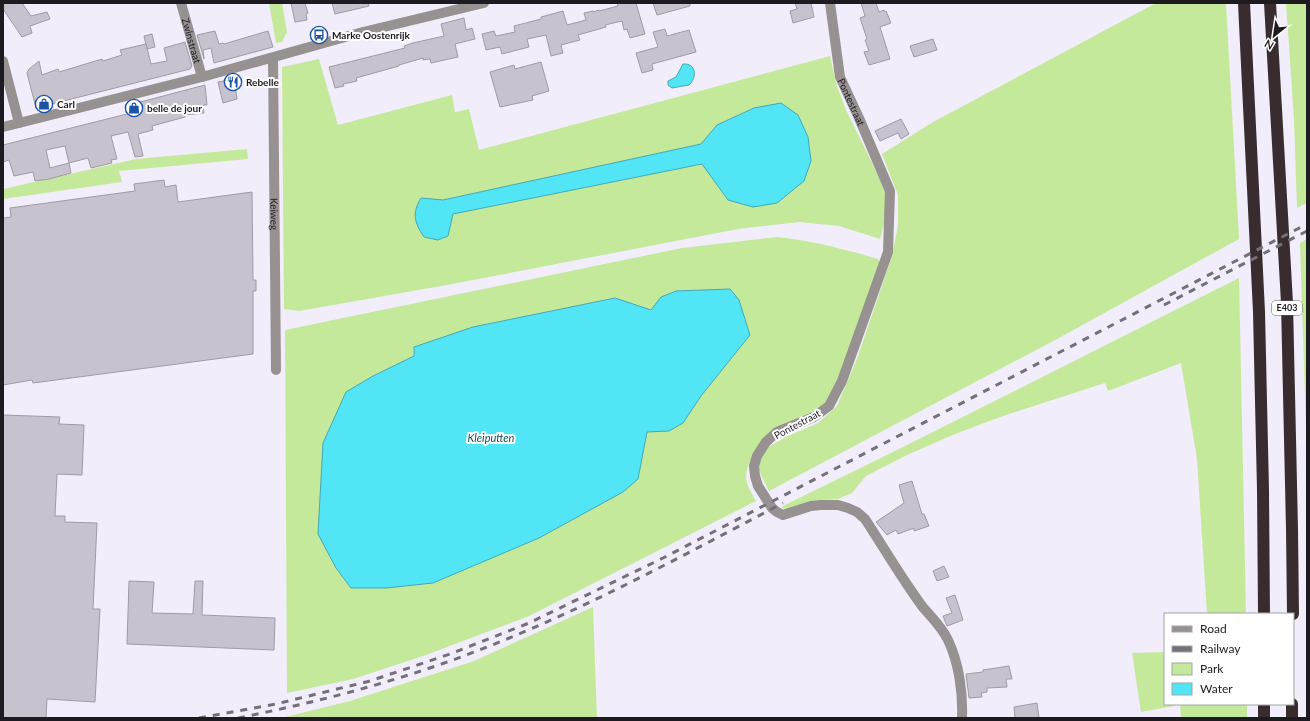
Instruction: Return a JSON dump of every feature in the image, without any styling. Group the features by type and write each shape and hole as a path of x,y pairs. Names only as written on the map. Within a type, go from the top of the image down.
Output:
{"highway":[{"name":"E403","path":"1244,3 1259,312 1264,613"},
{"name":"E403","path":"1270,3 1287,304 1293,613"},
{"path":"1264,705 1264,718"},
{"path":"1292,705 1292,718"}],"street":[{"name":"Zwinstraat","path":"181,3 202,77"},
{"path":"3,127 202,77 356,34 484,3"},
{"name":"Pontestraat","path":"830,3 840,77 890,191 888,252 842,381 829,406 814,417 778,432 766,442 757,456 754,466 755,476 763,494 773,510 783,515 816,506 838,505 857,512 865,519 922,606 948,639 954,653 960,681 963,707 962,718"},
{"name":"Keiweg","path":"273,58 276,370"},
{"path":"3,61 19,123"}],"green space":[{"path":"269,3 282,3 287,32 282,42 276,43"},
{"path":"1156,3 1226,3 1239,239 1057,339 769,491 758,466 761,457 770,446 786,437 818,423 837,406 857,359 892,256 898,225 898,195 882,154 933,122"},
{"path":"1286,3 1307,3 1307,203 1297,208 1294,119"},
{"path":"830,56 837,86 846,110 881,181 886,195 886,216 880,239 839,226 799,222 738,229 447,285 299,311 284,309 282,67 319,59 338,125 452,95 455,112 469,109 479,150","holes":["717,125 728,200 702,164 453,214 421,198 443,200 701,144"]},
{"path":"247,149 248,159 119,171 122,182 3,199 3,189 136,159"},
{"path":"778,237 816,243 841,249 878,259 880,263 829,401 806,417 786,425 768,436 760,444 753,456 747,469 746,479 749,489 756,501 529,616 426,655 353,679 287,693 285,330 682,248","holes":["730,289 701,396 683,423 669,431 647,431 638,479 623,492 539,538 433,583 351,588 336,568 346,392 373,376 473,327 615,298 651,310 661,297 676,291"]},
{"path":"1307,239 1307,458 1300,243"},
{"path":"1239,278 1246,613 1207,613 1197,459 1181,363 1108,391 1105,383 1000,417 955,434 907,455 866,476 852,493 838,499 823,500 787,511 781,507"},
{"path":"593,607 597,718 281,718 350,701 474,661"},
{"path":"1164,652 1164,705 1174,706 1141,712 1132,653"},
{"path":"1180,705 1247,705 1247,718 1181,718"}],"water":[{"path":"683,64 688,64 693,68 694,75 692,82 689,85 672,88 668,85 668,81 676,77"},
{"path":"781,103 798,115 808,137 811,161 804,181 777,203 753,207 728,200 702,164 453,214 448,236 438,240 424,237 416,222 416,208 421,198 443,200 701,144 717,125 754,108"},
{"name":"Kleiputten","path":"730,289 739,300 750,335 701,396 683,423 669,431 647,432 638,479 623,492 539,538 433,583 386,588 351,588 336,568 318,534 323,443 346,392 373,376 414,356 414,347 473,327 615,298 651,310 661,297 676,291"}],"building":[{"path":"3,3 22,3 31,16 47,12 50,19 30,26 32,33 22,37 3,9"},
{"path":"291,3 305,3 308,13 306,14 307,20 295,22"},
{"path":"332,3 368,3 369,6 335,14"},
{"path":"617,3 636,3 645,34 630,38 627,29 624,30 622,21 605,25 606,27 578,35 580,40 561,45 563,53 551,56 546,35 527,39 529,47 502,54 500,47 486,50 482,34 494,31 496,36 515,32 514,26 541,19 541,17 563,11 567,25 586,20 584,13 618,6"},
{"path":"653,3 690,3 690,6 657,15"},
{"path":"795,3 811,3 814,17 793,23 790,11 797,9"},
{"path":"861,3 876,3 879,12 884,10 885,12 886,11 891,23 880,27 890,59 869,65 864,52 869,51 865,40 867,39 860,18 865,16"},
{"path":"464,18 466,30 472,28 475,39 455,44 458,57 431,63 430,59 423,60 423,58 356,78 357,81 343,84 344,86 335,88 329,67 405,48 404,46 413,43 444,36 441,24"},
{"path":"665,29 667,36 689,30 696,52 652,64 653,70 642,73 636,53 658,47 653,32"},
{"path":"215,31 219,44 224,44 268,31 273,47 214,63 211,48 203,50 204,59 197,35"},
{"path":"152,34 155,47 147,49 144,36"},
{"path":"933,39 937,50 914,57 910,46"},
{"path":"185,42 192,66 190,69 36,108 27,73 29,69 39,61 42,75 58,69 59,72 102,59 103,61 122,55 120,50 146,44 151,64 167,61 164,48"},
{"path":"541,62 549,91 532,96 533,100 500,107 490,72 514,65 515,69"},
{"path":"234,79 237,99 223,103 218,82"},
{"path":"205,85 207,105 203,105 204,113 184,115 185,117 152,126 153,130 138,134 143,156 135,157 128,132 111,136 117,159 111,160 112,163 91,168 88,158 69,163 71,173 49,179 35,181 33,172 14,176 9,160 3,162 3,145 131,113 129,105","holes":["65,146 69,163 50,168 46,150"]},
{"path":"901,119 909,134 901,139 898,133 880,141 875,131"},
{"path":"164,180 165,187 176,185 178,202 252,192 253,280 256,280 256,291 253,291 253,354 33,383 32,380 3,385 3,218 11,217 10,208 135,191 134,184"},
{"path":"3,415 60,417 59,424 84,425 82,475 57,474 55,516 65,516 65,522 97,523 93,609 100,609 95,702 47,699 46,718 3,718"},
{"path":"912,481 922,514 924,514 929,526 914,531 914,528 898,534 896,530 887,535 876,522 904,503 899,485"},
{"path":"944,566 949,577 937,581 933,571"},
{"path":"129,581 154,582 152,613 193,614 195,581 203,581 202,615 275,618 274,650 127,644"},
{"path":"955,595 963,620 947,626 943,616 952,613 946,598"},
{"path":"1009,666 1012,679 1006,679 1007,687 987,688 987,692 981,693 982,697 969,698 966,674"},
{"path":"1037,703 1039,718 1015,718 1014,707"}],"railway":[{"path":"199,718 276,704 370,681 450,654 529,623 663,558 1307,224"},
{"path":"1164,305 1307,231"},
{"path":"238,718 333,697 457,659 563,615 674,560 783,503"}],"place":[{"name":"Marke Oostenrijk","path":"319,35"},
{"name":"Rebelle","path":"233,82"},
{"name":"Carl","path":"44,104"},
{"name":"belle de jour","path":"134,108"}]}
